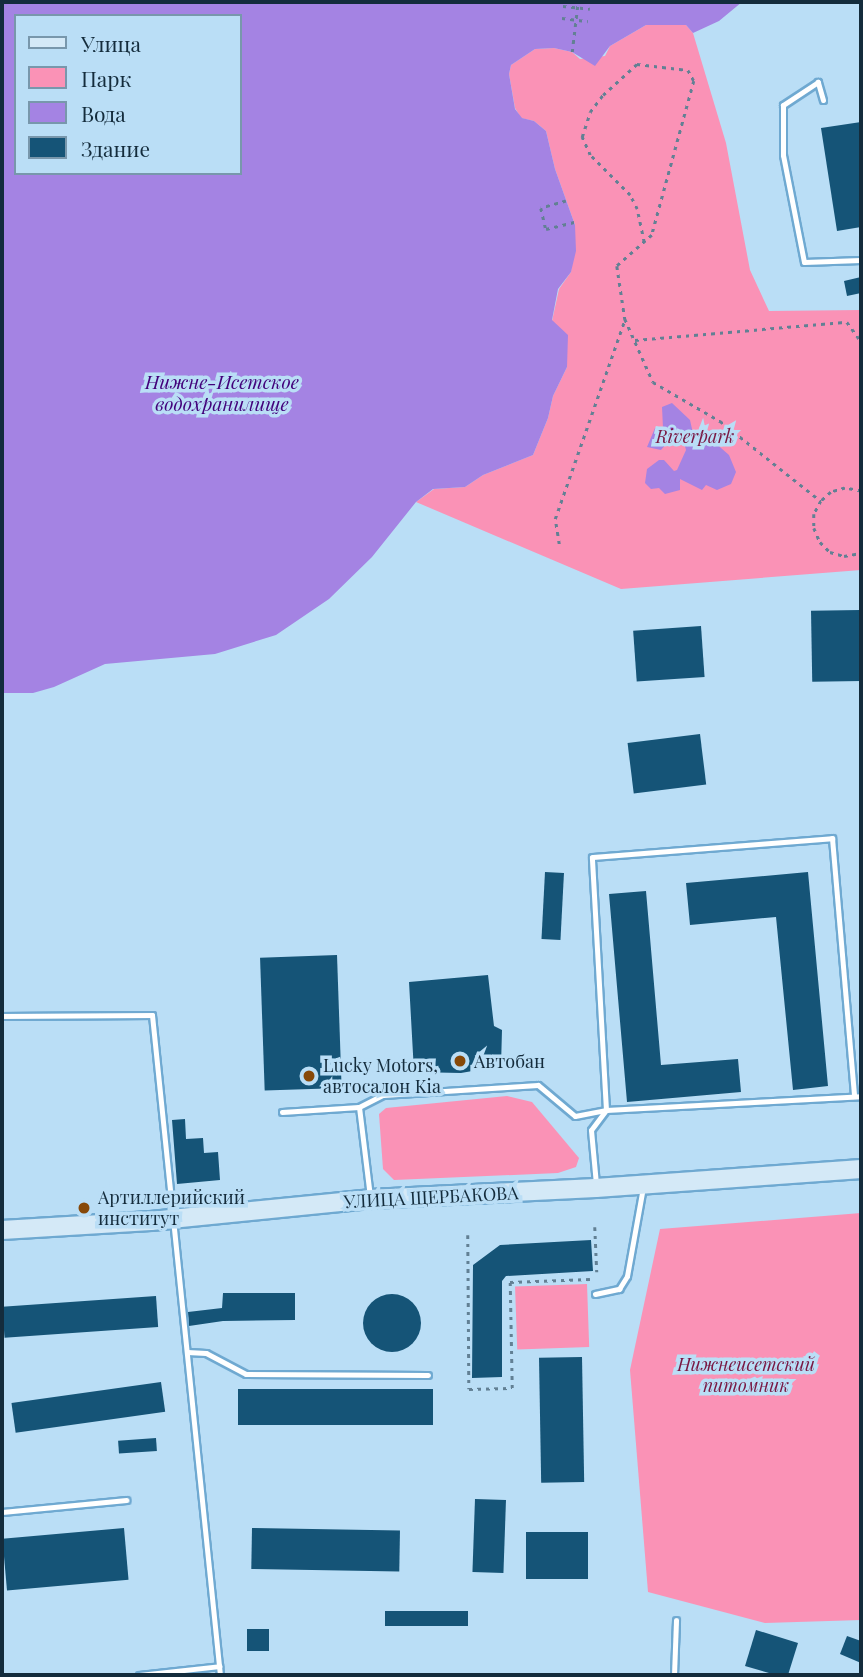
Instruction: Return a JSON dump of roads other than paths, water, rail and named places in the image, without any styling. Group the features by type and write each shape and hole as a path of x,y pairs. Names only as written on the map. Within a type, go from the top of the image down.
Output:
{"main road":[{"name":"УЛИЦА ЩЕРБАКОВА","path":"2,1230 172,1219 370,1199 596,1188 861,1169"}],"lane":[{"path":"822,100 818,82 783,105 783,155 804,262 861,260"},
{"path":"282,1112 359,1107 383,1095 538,1085 575,1116 606,1110 858,1096 832,838 592,857 606,1110 591,1130 596,1188"},
{"path":"2,1016 152,1015 220,1675"},
{"path":"359,1107 370,1199"},
{"path":"595,1294 619,1289 627,1276 643,1185"},
{"path":"187,1352 206,1353 246,1374 429,1376"},
{"path":"2,1512 126,1500"},
{"path":"674,1675 676,1620"},
{"path":"139,1675 220,1666"}],"water":[{"name":"Нижне-Исетское водохранилище","path":"2,2 742,2 719,21 693,33 686,25 646,25 610,46 595,66 572,52 554,48 535,49 511,65 509,74 515,109 522,118 534,121 546,131 555,169 575,225 576,251 571,272 558,289 552,320 568,335 567,367 553,396 548,418 533,455 483,475 465,487 433,489 416,502 372,557 329,599 276,635 215,654 105,664 54,687 33,693 2,693"},
{"path":"672,403 690,420 694,438 713,441 729,455 736,472 731,484 717,490 706,485 702,490 680,479 680,490 665,494 659,488 651,489 645,483 647,469 659,460 664,460 674,471 677,470 686,450 683,439 679,437 665,437 666,444 661,450 647,447 655,428 663,428 662,407"}],"place":[{"name":"Автобан","path":"460,1061"},
{"name":"Lucky Motors, автосалон Kia","path":"309,1076"},
{"name":"Артиллерийский институт","path":"84,1208"}],"park label":[{"name":"Riverpark","path":"695,436"},
{"name":"Нижнеисетский питомник","path":"746,1375"}]}
